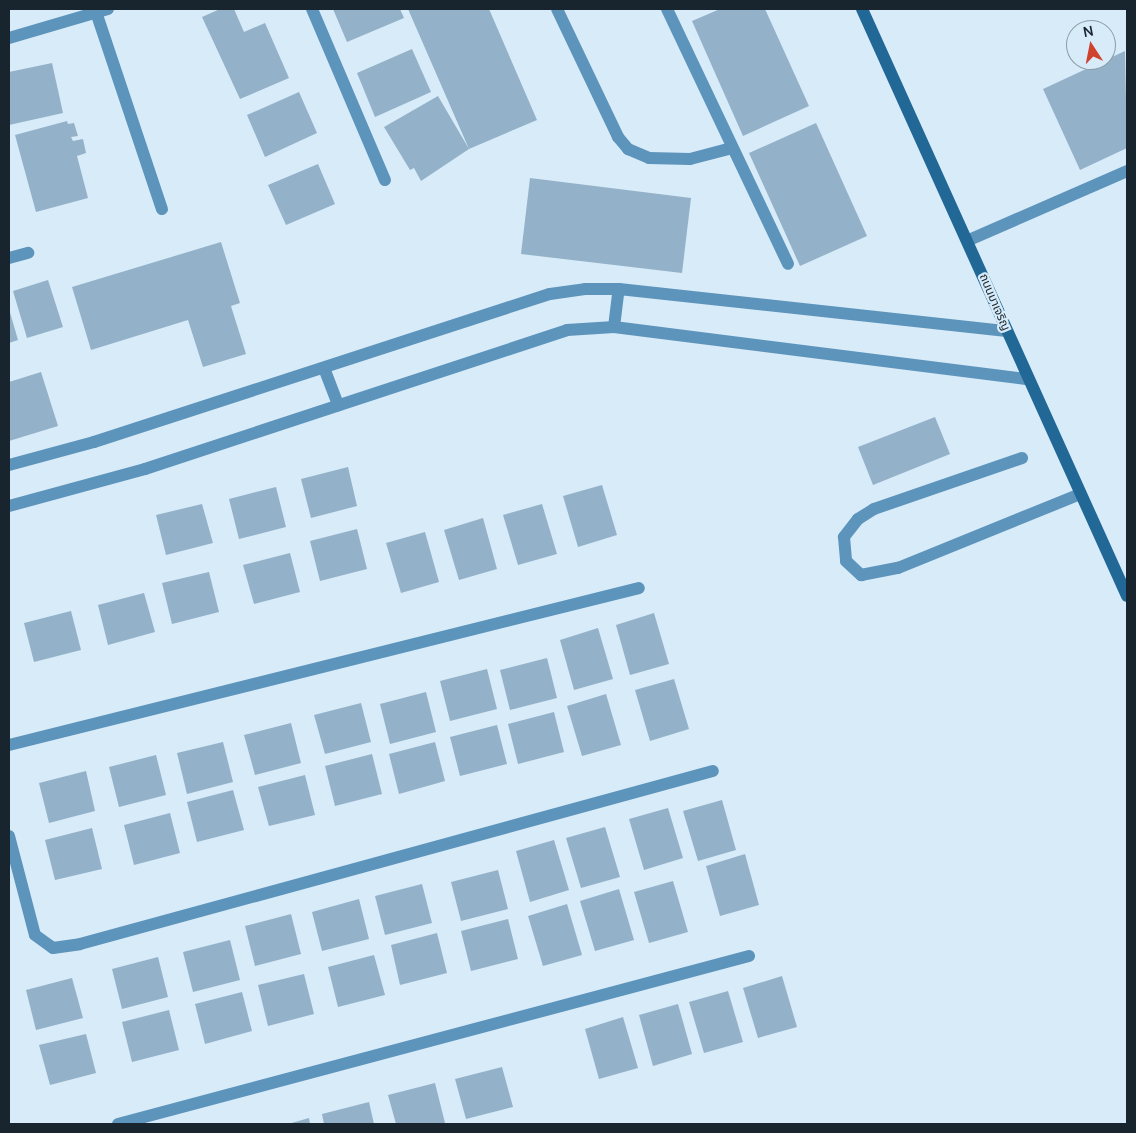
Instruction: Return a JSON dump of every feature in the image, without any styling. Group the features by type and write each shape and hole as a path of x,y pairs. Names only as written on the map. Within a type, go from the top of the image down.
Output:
{"main road":[{"name":"ถนนมาเจริญ","path":"862,9 968,240 1028,379 1127,596"}],"street":[{"path":"312,9 385,180"},
{"path":"557,9 618,138 628,149 649,158 690,159 732,148"},
{"path":"667,9 788,264"},
{"path":"9,38 100,10 162,209"},
{"path":"968,240 1127,171"},
{"path":"9,258 28,253"},
{"path":"614,327 619,289"},
{"path":"9,466 324,368 550,294 619,289 1007,331"},
{"path":"9,506 145,469 566,330 614,327 1028,379"},
{"path":"324,368 338,406"},
{"path":"1022,458 874,509 858,519 844,537 846,561 861,575 898,568 1080,494"},
{"path":"9,745 639,588"},
{"path":"9,836 35,935 53,948 80,944 713,771"},
{"path":"118,1124 749,956"}],"building":[{"path":"220,9 234,9 244,32 265,23 289,78 240,99 202,17"},
{"path":"333,9 400,9 404,18 347,42"},
{"path":"408,9 489,9 537,120 469,149"},
{"path":"720,9 765,9 809,106 743,136 692,21"},
{"path":"412,49 431,92 375,117 357,73"},
{"path":"1125,51 1127,148 1080,170 1043,89 1084,70 1116,70 1116,55"},
{"path":"52,63 63,113 9,125 9,72"},
{"path":"299,92 317,133 265,157 247,115"},
{"path":"438,96 469,149 421,181 414,168 410,170 384,127"},
{"path":"67,121 68,124 74,123 78,136 71,137 73,141 83,139 86,153 77,156 88,198 36,212 15,135"},
{"path":"816,123 867,236 800,266 749,153"},
{"path":"318,164 335,204 286,225 268,185"},
{"path":"530,178 691,198 682,273 521,254"},
{"path":"221,242 240,303 231,306 246,354 203,367 188,320 91,350 72,287"},
{"path":"48,280 63,327 27,338 13,291"},
{"path":"9,309 18,340 9,343"},
{"path":"41,372 58,426 9,441 9,382"},
{"path":"935,417 950,454 873,485 858,447"},
{"path":"348,467 357,506 311,518 301,479"},
{"path":"602,485 617,535 578,547 563,496"},
{"path":"276,487 286,527 239,539 229,499"},
{"path":"202,504 213,543 166,555 156,515"},
{"path":"542,504 557,554 518,565 503,515"},
{"path":"483,518 497,569 459,580 444,530"},
{"path":"357,529 367,569 320,581 310,541"},
{"path":"425,532 439,582 401,593 386,543"},
{"path":"290,553 300,592 254,604 243,565"},
{"path":"209,572 219,612 172,624 162,583"},
{"path":"144,593 155,632 108,645 98,605"},
{"path":"71,611 81,650 34,662 24,623"},
{"path":"654,613 669,664 630,675 616,625"},
{"path":"598,628 613,679 574,690 560,640"},
{"path":"547,658 557,698 510,710 500,670"},
{"path":"487,669 497,709 450,721 440,681"},
{"path":"674,679 689,729 650,741 635,690"},
{"path":"426,692 436,732 390,744 380,704"},
{"path":"606,694 621,745 582,756 567,706"},
{"path":"361,703 371,742 325,754 314,715"},
{"path":"554,712 564,752 518,764 508,724"},
{"path":"291,723 301,763 255,775 244,735"},
{"path":"497,725 507,764 460,776 450,737"},
{"path":"223,742 233,782 187,794 177,753"},
{"path":"435,742 445,781 399,794 389,754"},
{"path":"372,754 382,794 335,806 325,766"},
{"path":"156,755 166,795 119,807 109,767"},
{"path":"86,771 95,811 49,823 39,783"},
{"path":"305,775 315,815 269,826 258,787"},
{"path":"233,790 244,830 197,842 187,802"},
{"path":"722,800 736,850 698,861 683,811"},
{"path":"668,808 683,858 644,870 629,819"},
{"path":"170,813 180,853 134,865 124,825"},
{"path":"605,827 620,877 581,888 566,838"},
{"path":"92,828 102,869 55,880 45,840"},
{"path":"554,840 569,890 530,902 516,851"},
{"path":"745,854 759,905 720,916 706,866"},
{"path":"498,870 508,909 461,921 451,882"},
{"path":"673,881 688,932 649,943 634,892"},
{"path":"422,884 432,923 385,935 375,896"},
{"path":"619,889 634,940 595,951 580,901"},
{"path":"359,899 369,939 322,951 312,912"},
{"path":"567,904 582,955 543,966 528,916"},
{"path":"291,914 301,954 255,966 245,926"},
{"path":"508,919 518,959 471,971 461,931"},
{"path":"437,933 447,973 400,985 391,945"},
{"path":"230,940 240,980 193,992 183,952"},
{"path":"374,955 385,995 338,1007 328,967"},
{"path":"158,957 168,997 122,1009 112,969"},
{"path":"304,974 314,1014 268,1026 258,985"},
{"path":"782,976 797,1027 758,1038 743,988"},
{"path":"72,978 83,1018 36,1030 26,990"},
{"path":"728,991 743,1042 704,1053 689,1002"},
{"path":"242,992 252,1031 205,1044 195,1004"},
{"path":"678,1004 692,1054 653,1066 639,1015"},
{"path":"169,1010 179,1050 132,1062 122,1022"},
{"path":"623,1017 638,1068 599,1079 585,1029"},
{"path":"86,1034 96,1073 50,1085 39,1045"},
{"path":"502,1067 513,1107 466,1119 455,1079"},
{"path":"435,1083 445,1123 396,1124 388,1095"},
{"path":"369,1102 374,1124 324,1124 322,1114"},
{"path":"309,1118 310,1124 288,1124"}]}
